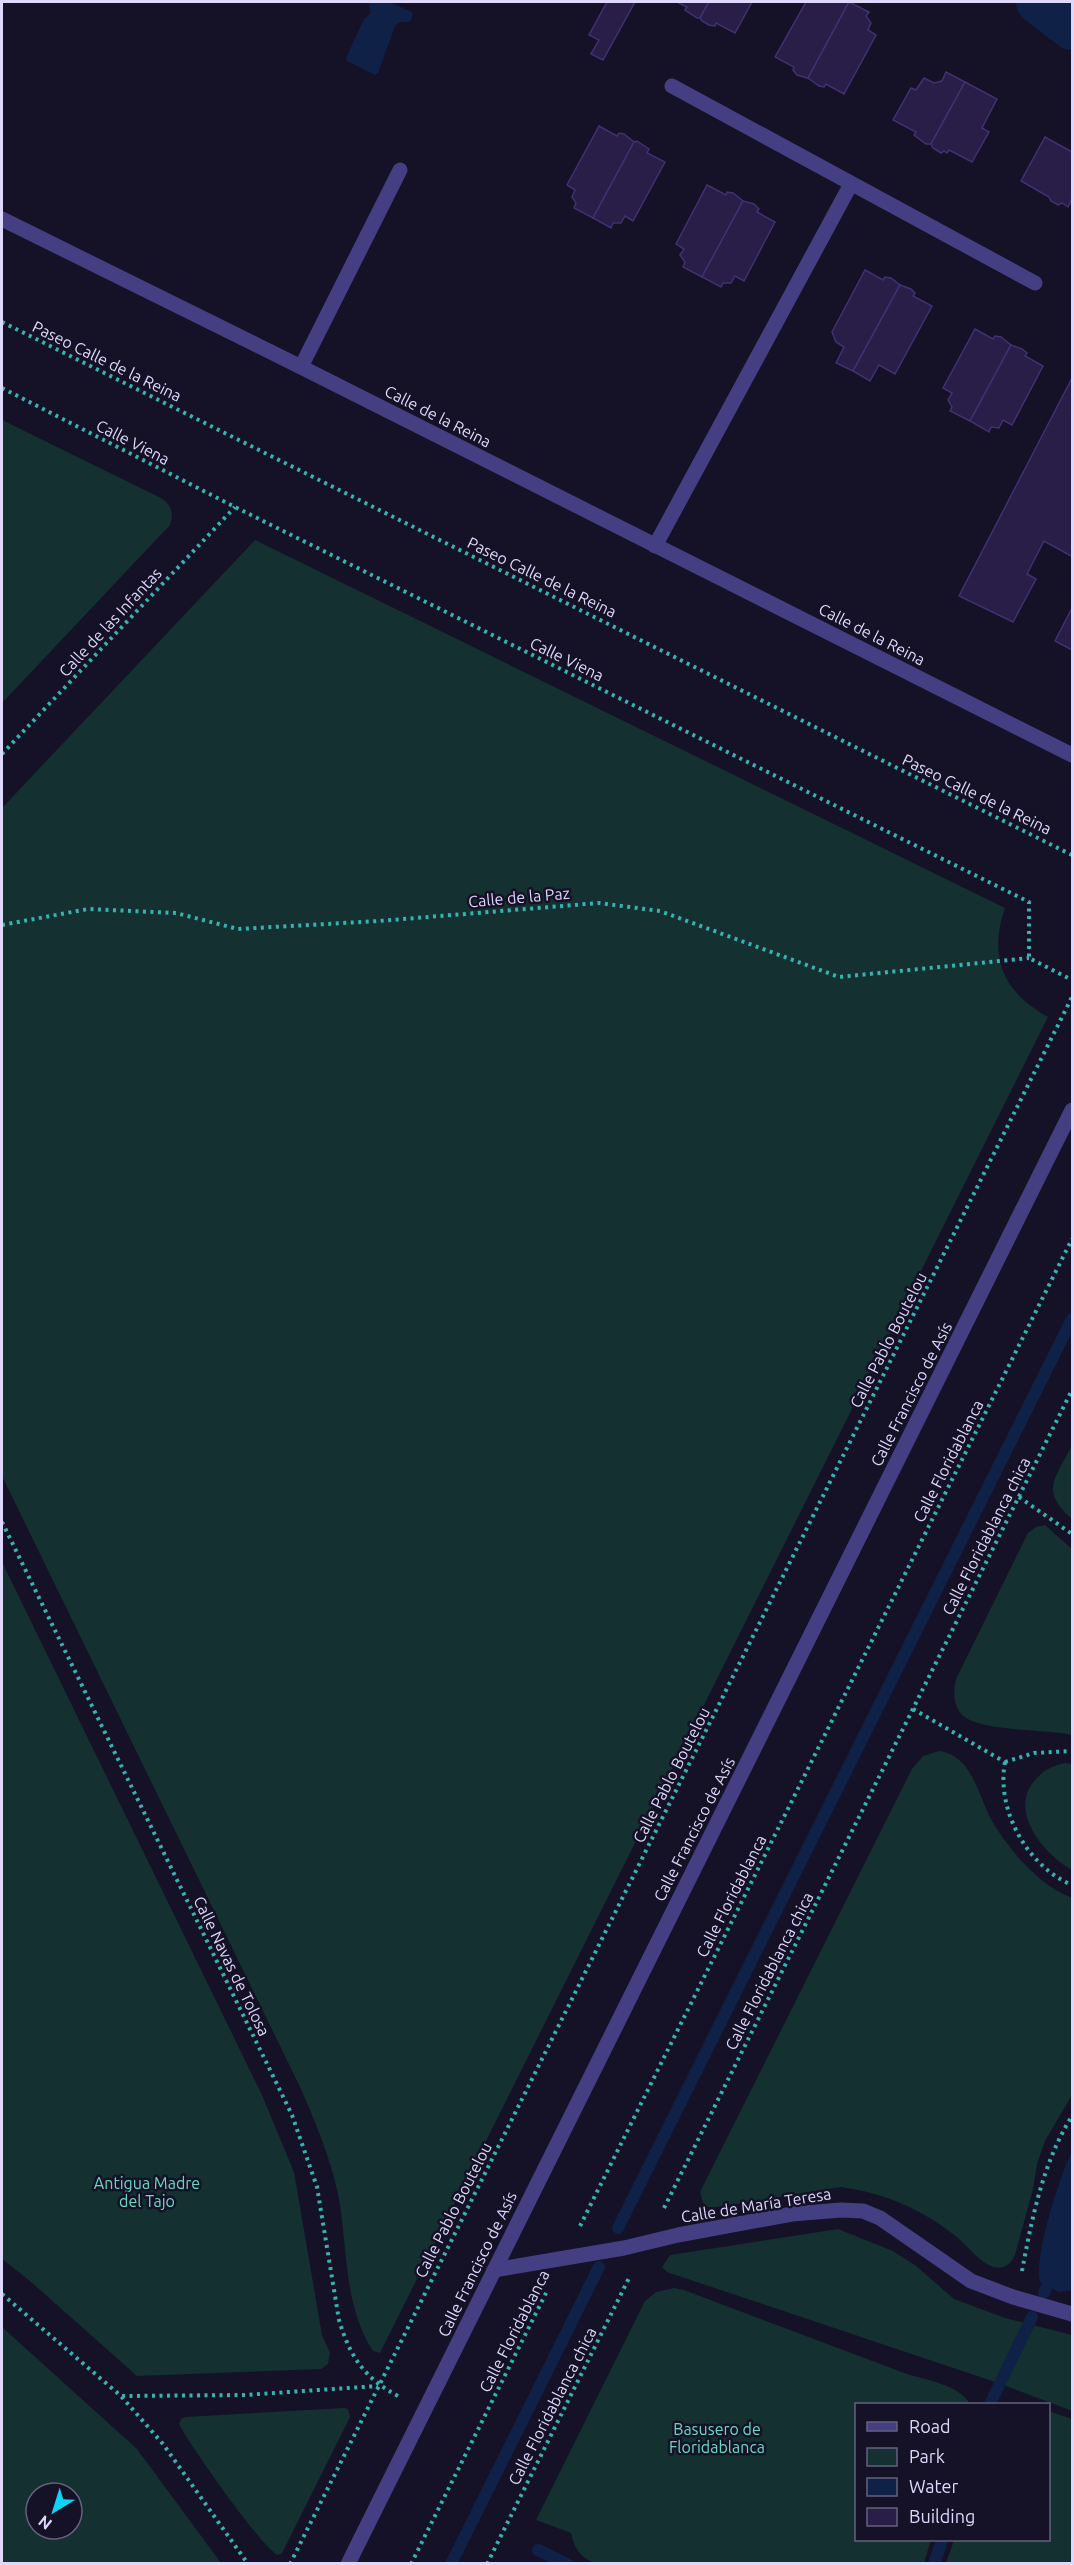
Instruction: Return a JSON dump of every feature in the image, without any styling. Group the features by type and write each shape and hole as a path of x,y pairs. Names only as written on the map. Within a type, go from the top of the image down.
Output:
{"street":[{"path":"672,86 1035,283"},
{"path":"301,367 399,171"},
{"path":"655,546 851,184"},
{"name":"Calle de la Reina","path":"2,219 1072,755"},
{"name":"Calle Francisco de Asís","path":"348,2564 1072,1110"},
{"name":"Calle de María Teresa","path":"494,2270 792,2214 841,2210 863,2211 880,2218 971,2281 1019,2299 1072,2314"}],"path":[{"name":"Paseo Calle de la Reina","path":"2,322 1072,855"},
{"name":"Calle Viena","path":"2,388 235,507 1029,902 1029,958"},
{"name":"Calle de las Infantas","path":"2,754 235,507"},
{"name":"Calle de la Paz","path":"2,925 88,909 176,913 238,929 379,921 599,903 660,911 839,977 1029,958"},
{"path":"1029,958 1072,980"},
{"name":"Calle Pablo Boutelou","path":"290,2564 1072,997"},
{"name":"Calle Floridablanca","path":"411,2564 1072,1239"},
{"name":"Calle Floridablanca chica","path":"487,2564 1072,1390"},
{"path":"1019,1497 1072,1534"},
{"name":"Calle Navas de Tolosa","path":"2,1522 292,2115 317,2187 339,2320 345,2341 358,2364 379,2386 424,2410"},
{"path":"913,1709 1005,1762"},
{"path":"1005,1762 1043,1752 1072,1751"},
{"path":"1005,1762 1003,1787 1015,1829 1025,1846 1043,1865 1072,1885"},
{"path":"1019,2299 1023,2269 1046,2167 1055,2145 1072,2116"},
{"path":"2,2294 121,2397 163,2444 248,2564"},
{"path":"121,2397 244,2395 379,2386"}],"green space":[{"path":"2,420 161,498 170,506 172,517 170,525 2,703"},
{"path":"255,540 1005,908 998,943 1003,972 1010,985 1020,996 1048,1017 380,2353 373,2351 356,2315 351,2295 335,2180 301,2089 2,1476 2,808"},
{"path":"1072,1445 1072,1519 1062,1509 1053,1492 1056,1475"},
{"path":"1045,1525 1072,1549 1072,1735 983,1724 962,1715 954,1698 956,1679 1028,1533 1036,1527"},
{"name":"Antigua Madre del Tajo","path":"2,1562 262,2095 294,2172 322,2335 330,2353 328,2364 321,2369 137,2376 2,2259"},
{"path":"939,1751 961,1761 968,1770 995,1826 1028,1868 1049,1886 1072,1898 1072,2095 1045,2141 1037,2164 1033,2189 1015,2255 1009,2264 1001,2268 984,2262 958,2238 931,2219 903,2204 874,2194 841,2187 708,2207 703,2203 700,2192 912,1769 923,1756"},
{"path":"1066,1763 1072,1764 1072,1870 1061,1863 1040,1842 1027,1816 1025,1802 1029,1789 1041,1774 1051,1767"},
{"path":"838,2229 893,2251 915,2265 954,2299 1005,2318 1072,2335 1072,2411 998,2383 667,2272 662,2267 670,2255"},
{"name":"Basusero de Floridablanca","path":"674,2288 684,2290 907,2374 942,2384 959,2392 965,2398 969,2403 855,2403 855,2541 931,2541 924,2563 596,2563 586,2559 579,2552 571,2533 536,2520 645,2301 656,2292"},
{"path":"2,2327 137,2449 221,2563 2,2563"},
{"path":"348,2409 350,2417 282,2553 278,2555 258,2536 243,2517 179,2424 185,2417"},
{"path":"1050,2411 1072,2419 1072,2563 946,2563 954,2541 1050,2541"}],"water":[{"path":"369,2 389,2 412,12 413,15 410,22 400,22 395,26 378,73 375,75 347,61 346,58 364,19 370,14"},
{"path":"1072,2151 1072,2290 1059,2292 1040,2282 1040,2255 1049,2216"}],"building":[{"path":"607,2 635,2 603,60 591,54 599,40 589,35"},
{"path":"677,2 709,2 700,18 697,18 685,10 687,7"},
{"path":"709,2 752,2 735,33 716,23 715,26 702,21 700,18"},
{"path":"806,2 849,2 808,78 797,75 793,70 794,67 775,57"},
{"path":"849,2 869,12 866,16 871,23 868,30 876,35 844,94 826,84 824,87 819,86 808,78"},
{"path":"946,72 965,82 931,144 926,144 914,135 916,132 893,120 911,88 916,90 924,78 934,83 942,81"},
{"path":"965,82 997,99 982,128 989,132 972,162 949,150 947,153 944,151 941,153 931,144"},
{"path":"599,126 617,136 619,133 624,134 634,142 593,218 574,208 576,203 572,197 575,190 567,185"},
{"path":"1045,137 1072,152 1072,199 1068,207 1062,203 1058,205 1049,197 1021,181"},
{"path":"637,141 649,149 647,153 665,162 633,221 625,216 621,223 613,223 611,228 593,218 634,142"},
{"path":"707,185 726,195 727,192 733,193 743,201 702,277 683,267 685,262 680,255 684,249 676,244"},
{"path":"743,201 754,204 759,209 757,212 775,222 744,281 735,276 731,283 723,283 721,287 702,277"},
{"path":"865,270 883,280 885,277 891,278 900,285 853,371 836,363 844,347 836,342 832,332"},
{"path":"900,285 911,289 915,293 913,296 932,306 895,374 879,365 870,381 853,371"},
{"path":"975,329 993,339 995,336 1001,337 1011,345 970,421 950,411 952,407 948,400 952,393 943,388"},
{"path":"1011,345 1022,349 1027,353 1025,356 1043,366 1012,425 1003,420 999,428 991,427 989,432 970,421"},
{"path":"1072,378 1072,554 1071,556 1044,541 1027,574 1036,579 1013,622 959,596"},
{"path":"1072,608 1072,650 1055,641"}],"waterway":[{"path":"1038,2 1072,28"},
{"path":"618,2228 1072,1319"},
{"path":"451,2564 599,2267"},
{"path":"1044,2293 1047,2286"},
{"path":"990,2403 1032,2317"},
{"path":"934,2564 942,2541"},
{"path":"538,2550 567,2564"}]}
